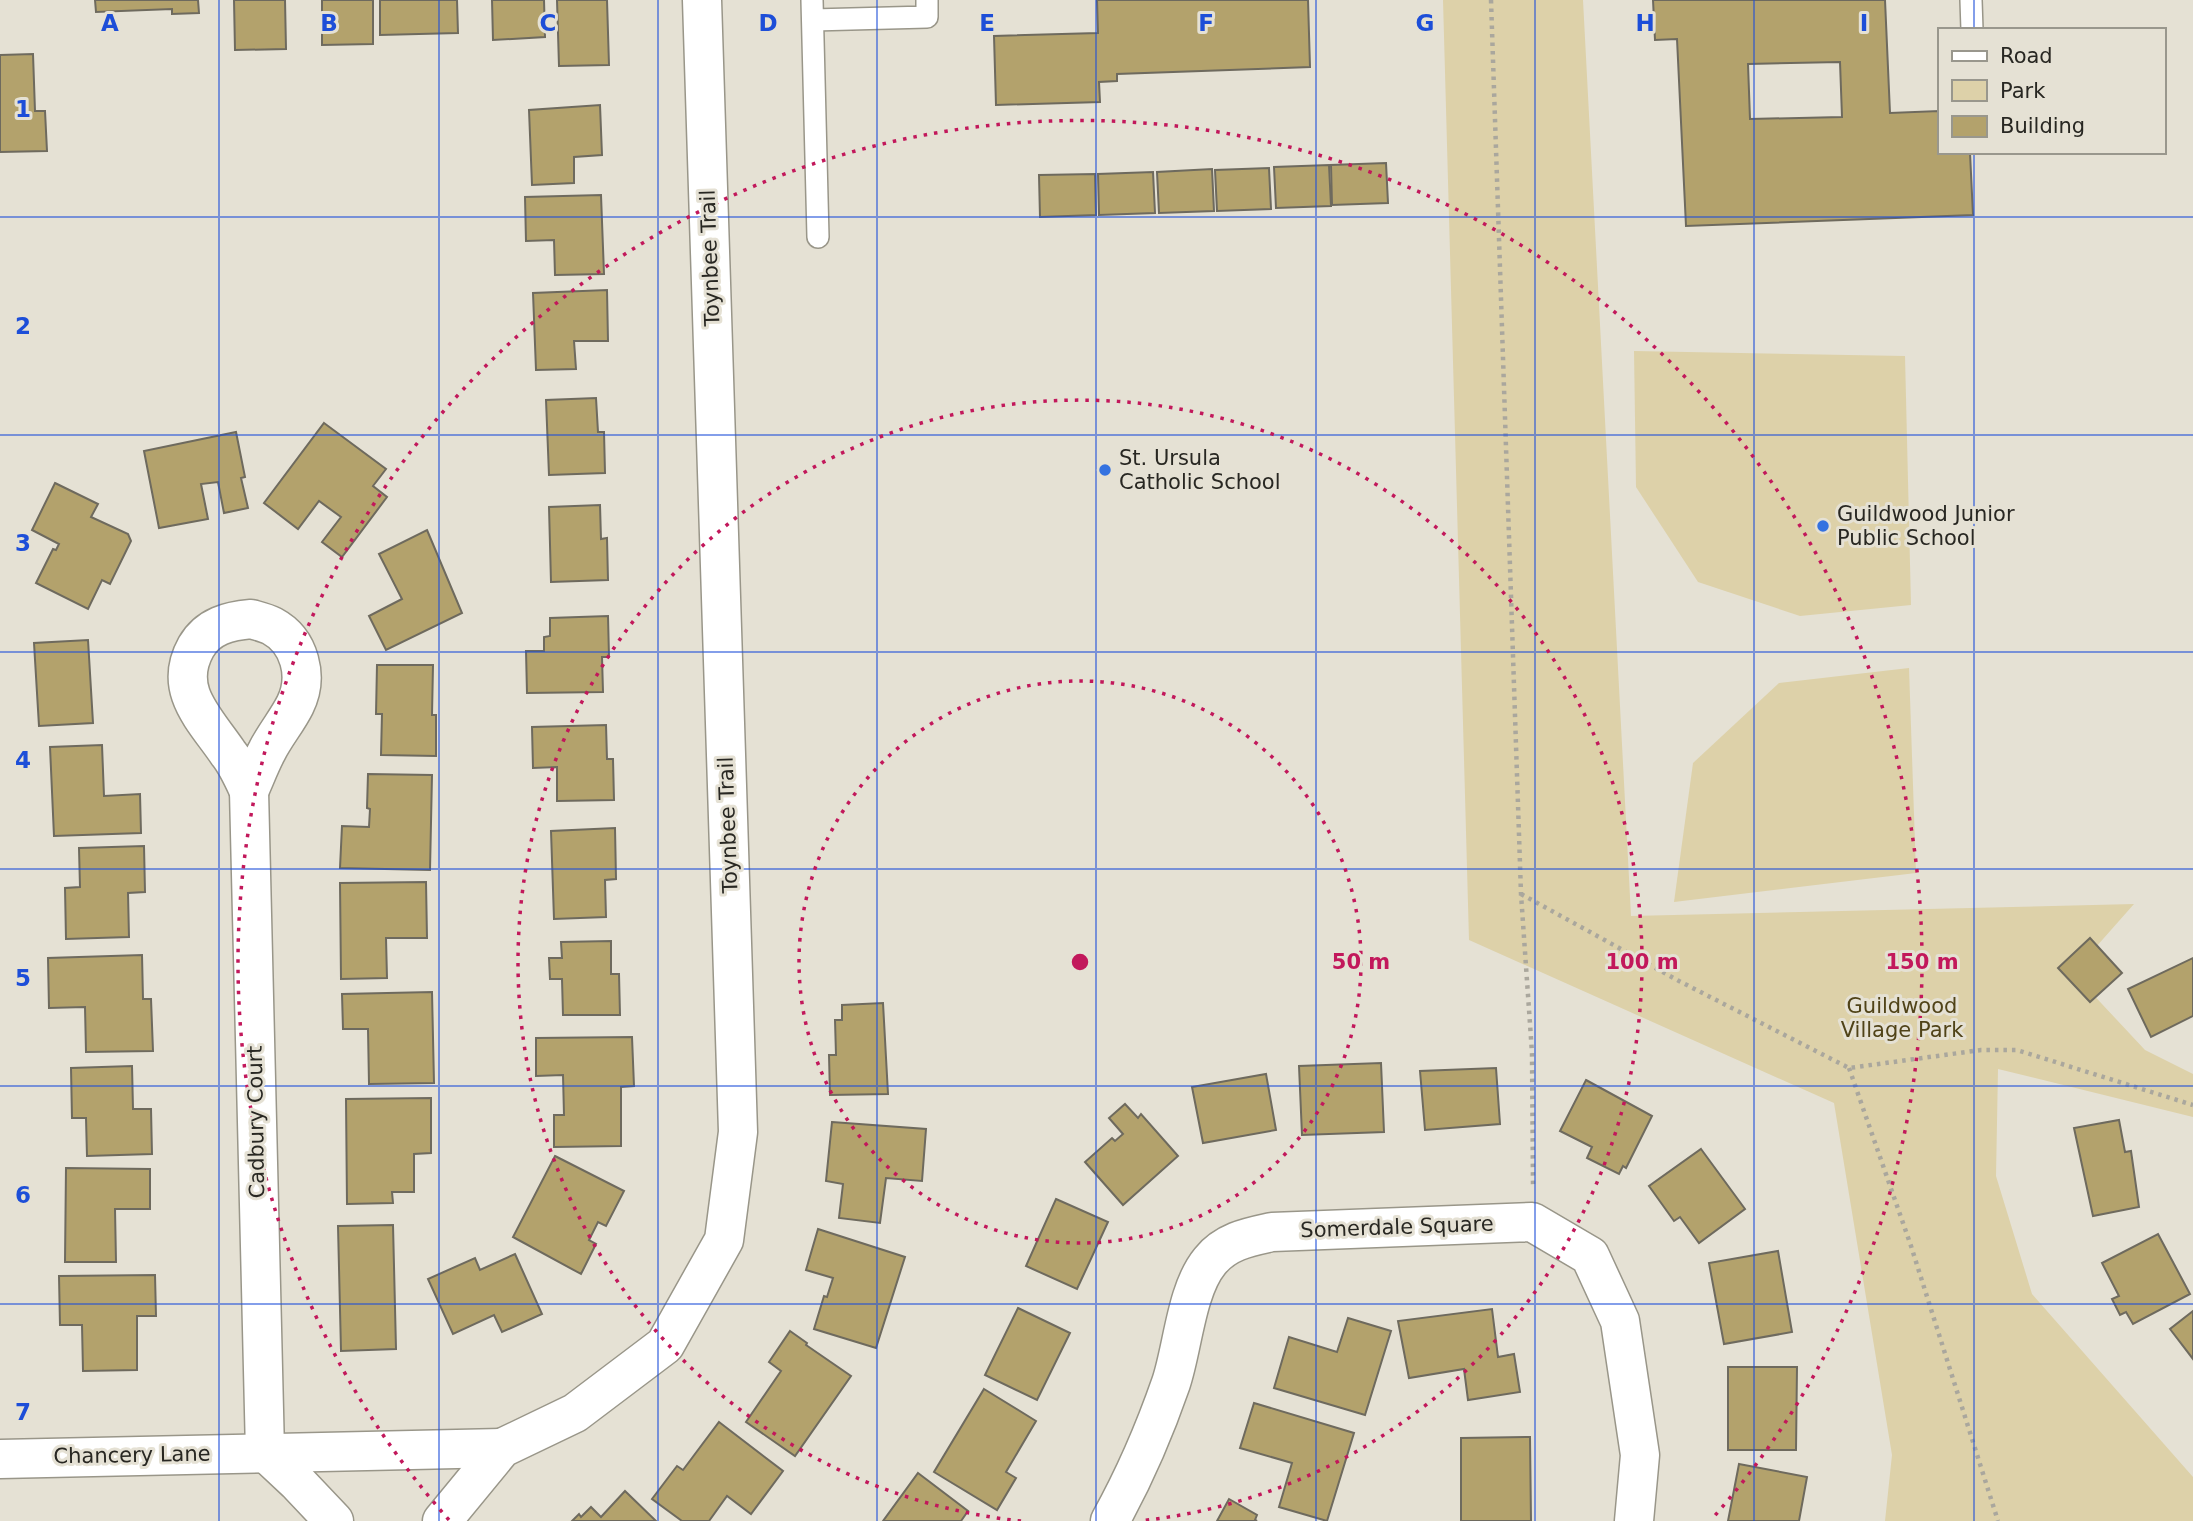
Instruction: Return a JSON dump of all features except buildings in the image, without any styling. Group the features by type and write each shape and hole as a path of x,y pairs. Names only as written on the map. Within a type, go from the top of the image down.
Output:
{"street":[{"name":"Toynbee Trail","path":"442,1521 502,1448 575,1413 665,1345 724,1240 738,1132 702,0"},
{"name":"Cadbury Court","path":"249,791 265,1452"},
{"path":"1532,1222 1590,1256 1620,1321 1640,1455 1634,1521"},
{"name":"Somerdale Square","path":"1111,1521 1138,1469 1172,1381 1201,1274 1210,1261 1229,1244 1272,1232 1532,1222"},
{"name":"Chancery Lane","path":"0,1459 502,1448"},
{"path":"265,1452 334,1521"}],"lane":[{"path":"818,237 812,10 928,17 927,0"},
{"path":"1971,0 1972,28"}],"path":[{"path":"1491,0 1521,894 1532,1053 1532,1222"},
{"path":"1521,894 1679,981 1849,1068 1981,1050 2017,1050 2193,1105"},
{"path":"1849,1068 1911,1246 1998,1521"}],"green space":[{"name":"Guildwood Village Park","path":"1443,0 1583,0 1631,916 2134,904 2073,973 2145,1050 2193,1074 2193,1117 1998,1069 1996,1176 2032,1294 2193,1477 2193,1521 1885,1521 1892,1455 1834,1103 1469,940"},
{"path":"1634,351 1905,356 1911,605 1800,616 1698,582 1636,487"},
{"path":"1909,668 1916,873 1674,902 1693,763 1779,683"}],"place":[{"name":"St. Ursula Catholic School","path":"1105,470"},
{"name":"Guildwood Junior Public School","path":"1823,526"}]}
